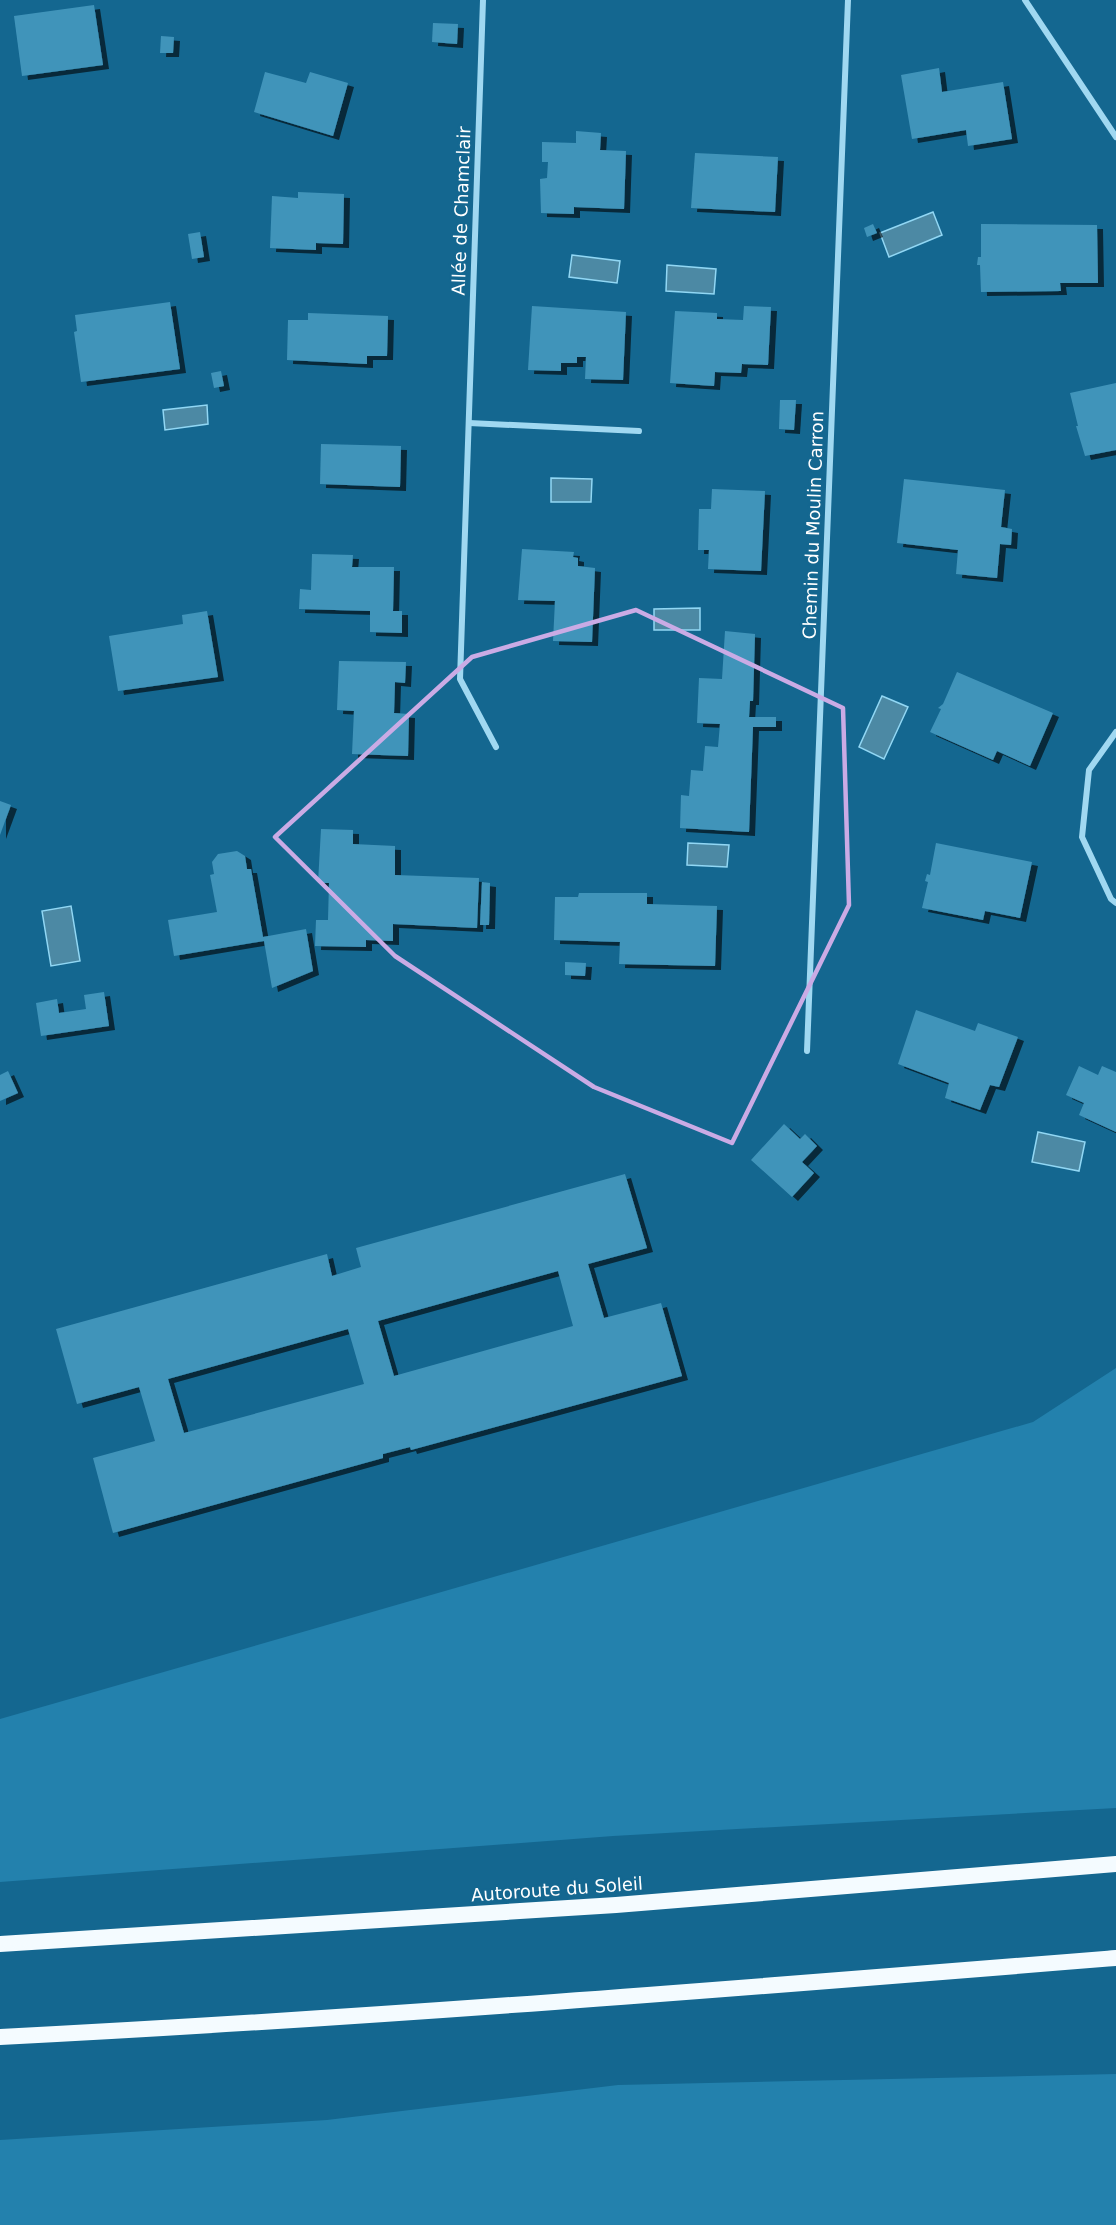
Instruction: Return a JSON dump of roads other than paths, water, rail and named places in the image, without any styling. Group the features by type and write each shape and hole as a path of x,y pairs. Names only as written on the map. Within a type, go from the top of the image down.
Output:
{"highway":[{"name":"Autoroute du Soleil","path":"0,1944 616,1905 1116,1864"},
{"path":"0,2037 208,2026 628,1997 1116,1958"}],"street":[{"name":"Allée de Chamclair","path":"483,0 460,679 496,747"},
{"name":"Chemin du Moulin Carron","path":"807,1051 848,0"},
{"path":"1025,0 1116,137"},
{"path":"469,423 639,431"},
{"path":"1116,732 1089,770 1082,837 1111,899 1116,903"}]}
